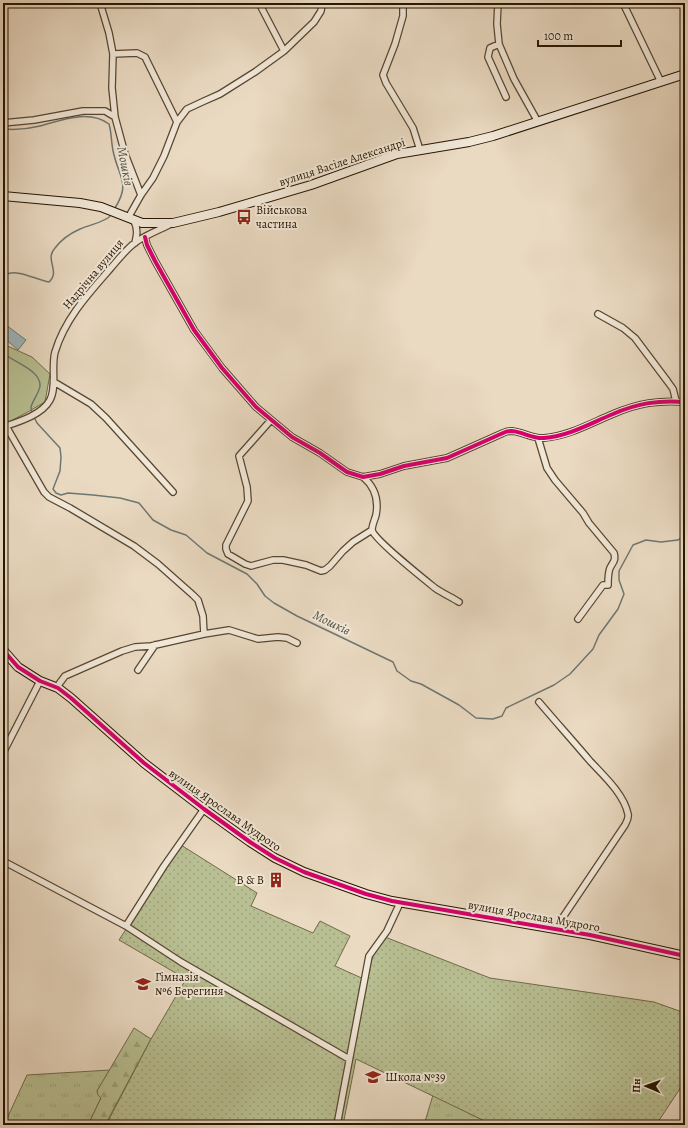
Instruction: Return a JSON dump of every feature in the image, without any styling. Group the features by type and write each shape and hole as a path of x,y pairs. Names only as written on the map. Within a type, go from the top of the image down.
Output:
{"main road":[{"name":"вулиця Васіле Александрі","path":"3,196 80,203 107,208 142,224 173,223 248,204 311,185 397,154 475,140 538,122 685,74"},
{"name":"вулиця Ярослава Мудрого","path":"3,650 18,668 40,681 58,688 144,763 204,809 275,858 304,872 366,894 400,903 590,935 685,956"}],"street":[{"path":"100,3 109,33 113,54 112,88 115,117 125,154 141,195"},
{"path":"259,3 284,51"},
{"path":"135,243 138,233 137,227 131,220 141,195 156,173 178,122 187,110 220,94 255,72 284,51 314,22 320,11 322,3"},
{"path":"403,3 403,16 395,44 383,75 386,83 414,128 420,150"},
{"path":"498,3 497,24 499,44 514,79 538,122"},
{"path":"623,3 661,82"},
{"path":"499,44 490,48 488,57 506,96"},
{"path":"113,54 137,53 145,57 178,122"},
{"path":"3,123 34,120 83,111 106,111 115,117"},
{"name":"Надрічна вулиця","path":"4,427 38,413 49,402 52,396 54,382 53,368 55,354 60,337 81,302 135,243 173,223"},
{"path":"145,237 147,245 155,261 194,330 222,368 251,402 292,437 320,453 347,472 363,477 371,484 376,493 377,503 372,530 380,541 435,587 458,602"},
{"path":"598,314 623,328 636,338 673,389 676,401"},
{"path":"54,382 91,404 106,418 173,492"},
{"path":"363,477 380,474 404,466 447,458 503,433 512,431 538,438 544,438 575,431 615,413 644,404 667,401 685,402"},
{"path":"271,420 239,456 246,482 248,501 226,544 228,554 250,566 273,560 283,560 306,564 321,571 330,566 353,542 372,530"},
{"path":"4,427 49,498 70,508 134,546 158,564 198,600 203,616 204,634"},
{"path":"538,438 547,468 614,553 615,557 615,562 610,569 608,585 603,585 578,619"},
{"path":"58,688 58,684 65,676 122,651 135,647 155,645 204,634 229,630 258,639 278,637 287,638 297,643"},
{"path":"138,670 155,645"},
{"path":"3,753 40,681"},
{"path":"539,702 609,780 617,791 629,815 625,825 555,930"},
{"path":"126,926 164,866 204,809"},
{"path":"3,861 126,926 181,962 349,1059"},
{"path":"337,1125 369,956 387,931 400,903"}],"green space":[{"path":"3,344 32,357 50,374 45,402 3,425"},
{"path":"181,845 257,893 251,906 313,933 320,921 350,936 335,966 366,980 373,955 385,937 490,978 654,1002 685,1013 685,1081 656,1125 493,1125 356,1059 343,1125 106,1125 151,1039 186,979 119,940"},
{"path":"134,1028 151,1039 105,1125 88,1125 101,1098 97,1091"},
{"path":"110,1070 97,1091 101,1098 88,1125 4,1125 27,1075"},
{"path":"433,1095 493,1125 424,1125"}],"water":[{"path":"6,325 26,340 18,350 3,337 3,329"}],"waterway":[{"name":"Мошків","path":"3,129 31,128 84,116 93,117 109,124 113,151 123,187 120,200 115,208"},
{"name":"Мошків","path":"3,276 20,273 49,282 53,274 51,261 52,252 57,245 73,233 106,220 111,215"},
{"name":"Мошків","path":"3,353 26,367 36,375 39,380 40,386 31,407 32,414"},
{"name":"Мошків","path":"34,417 37,423 60,448 60,471 53,489 56,493 61,495 68,493 120,498 139,503 153,520 171,530 186,535 207,553 247,574 257,584 265,596 274,603 297,616 393,662 397,671 411,681 421,684 459,705 476,718 493,719 502,716 506,708 554,685 570,674 593,649 599,635 618,609 624,594 619,580 619,571 633,545 646,540 661,542 678,540 685,535"}],"cycle path":[{"path":"145,237 147,245 155,261 194,330 222,368 256,407 292,437 320,453 347,472 363,477 380,474 404,466 447,458 507,432 512,431 540,438 553,437 580,429 631,407 666,401 685,402"},
{"path":"3,650 18,667 40,681 58,688 71,698 144,763 204,809 275,858 304,872 366,894 392,901 590,935 685,956"}],"place":[{"name":"Військова частина","path":"244,217"},
{"name":"B & B","path":"276,880"},
{"name":"Гімназія №6 Берегиня","path":"143,984"},
{"name":"Школа №39","path":"373,1077"}]}
